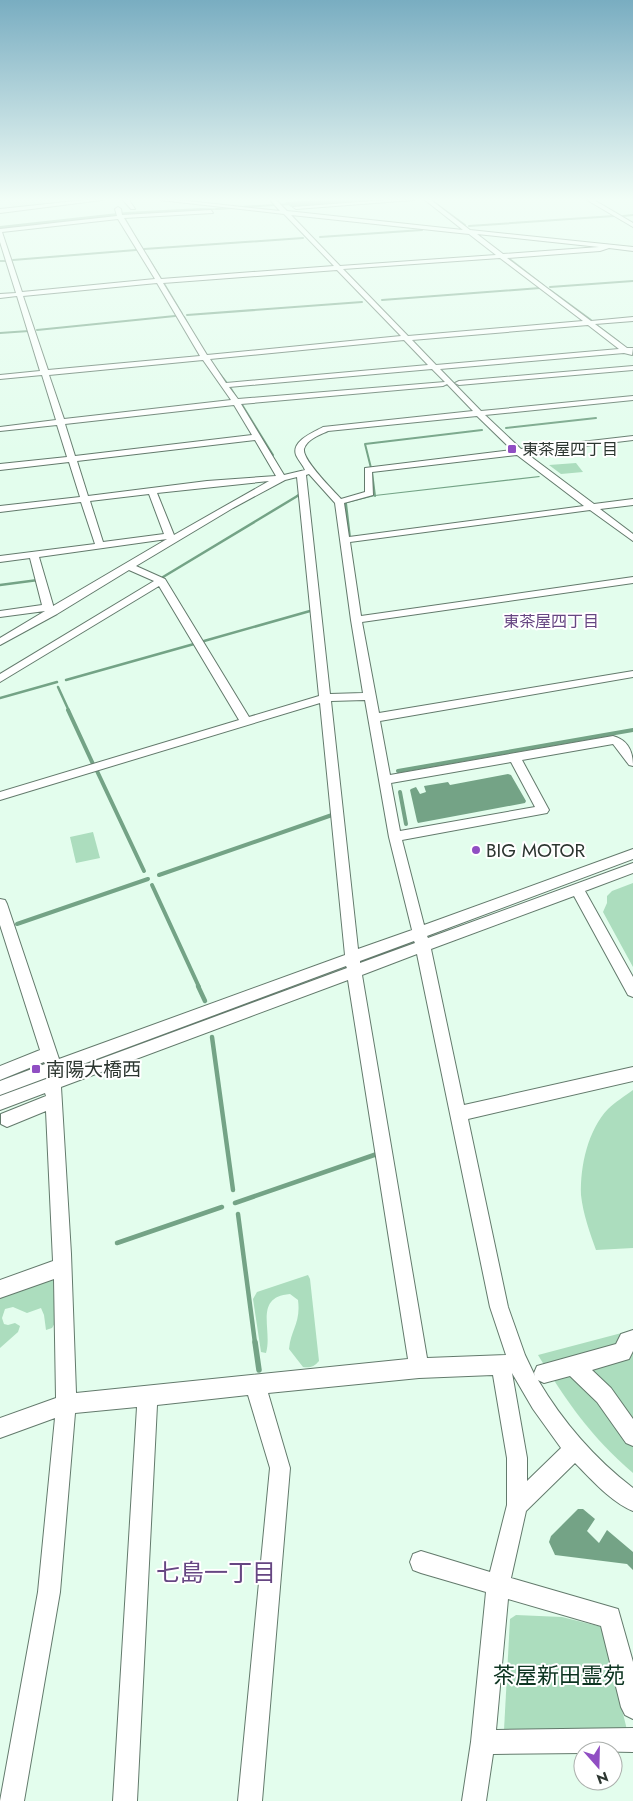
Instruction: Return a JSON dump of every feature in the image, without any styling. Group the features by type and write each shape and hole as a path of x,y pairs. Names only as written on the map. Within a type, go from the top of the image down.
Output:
{"street":[{"path":"17,284 100,545"},
{"path":"0,296 126,284"},
{"path":"160,284 204,356 236,402 282,478"},
{"path":"355,284 520,453 633,538"},
{"path":"538,284 629,351 633,356"},
{"path":"0,378 204,356 633,319"},
{"path":"224,385 629,351"},
{"path":"459,383 633,368"},
{"path":"0,429 236,402 443,384"},
{"path":"418,1368 354,964 324,698 305,472 300,448 308,438 326,429 354,424 633,398"},
{"path":"0,467 257,437"},
{"path":"338,502 370,493 368,470 633,438"},
{"path":"0,642 51,610 130,567 171,539 230,506 282,478 305,472"},
{"path":"305,472 338,502 356,620 395,838 421,939 510,1363 518,1458 517,1505 498,1585 483,1742 474,1801"},
{"path":"0,510 152,491 276,477 282,478"},
{"path":"152,491 171,539"},
{"path":"344,540 633,502"},
{"path":"0,559 100,545 171,539"},
{"path":"34,554 51,610"},
{"path":"130,567 161,581 246,721"},
{"path":"356,620 633,580"},
{"path":"0,679 161,581"},
{"path":"0,614 51,610"},
{"path":"373,718 633,674"},
{"path":"0,796 324,698 369,696"},
{"path":"384,780 613,740 620,742 633,762"},
{"path":"395,838 543,810 514,757"},
{"path":"4,1097 421,939 633,854"},
{"path":"421,939 633,868"},
{"path":"577,888 633,991"},
{"path":"0,904 4,928 53,1077 66,1404 49,1592 12,1801"},
{"path":"0,1073 53,1077"},
{"path":"458,1114 633,1074"},
{"path":"3,1120 4,1097 8,1081 53,1077"},
{"path":"3,1120 53,1077"},
{"path":"0,1289 62,1267"},
{"path":"544,1373 622,1352 628,1341 633,1340"},
{"path":"0,1428 66,1404 418,1368 510,1363"},
{"path":"510,1363 575,1449 592,1468 633,1501"},
{"path":"573,1365 604,1395 633,1436"},
{"path":"250,1801 280,1468 255,1384"},
{"path":"126,1801 148,1395"},
{"path":"517,1505 575,1449"},
{"path":"421,1562 610,1617 633,1707"},
{"path":"483,1742 633,1740"}],"green space":[{"path":"576,463 583,472 561,474 549,465"},
{"path":"93,832 100,858 76,863 70,837"},
{"path":"633,883 633,967 603,912 607,903 607,896 612,891"},
{"path":"633,1090 633,1248 596,1250 585,1216 581,1195 584,1161 590,1138 601,1118 611,1106"},
{"path":"308,1275 319,1361 314,1366 303,1367 289,1349 298,1315 298,1300 290,1294 279,1296 272,1301 268,1308 267,1316 268,1344 266,1353 261,1352 253,1299 257,1292"},
{"path":"47,1280 53,1280 55,1323 52,1328 46,1330 41,1308 27,1313 13,1307 5,1309 2,1318 4,1324 15,1323 20,1326 18,1332 0,1348 0,1296"},
{"path":"633,1330 633,1473 592,1432 559,1388 538,1355"},
{"name":"茶屋新田霊苑","path":"516,1615 562,1617 602,1627 627,1730 504,1730 510,1619"}],"shaded area":[{"path":"539,476 375,496 347,503 351,537 349,537 343,504 345,502 375,495"},
{"path":"511,775 526,801 525,803 418,823 411,789 416,787 420,794 426,792 424,786 448,782 450,785"},
{"path":"578,1509 583,1509 595,1519 587,1531 599,1543 607,1530 633,1552 633,1570 627,1564 555,1555 549,1542 551,1536"}],"waterway":[{"path":"164,284 182,314"},
{"path":"550,287 591,284"},
{"path":"382,300 540,288"},
{"path":"550,290 591,320"},
{"path":"187,315 362,302"},
{"path":"37,330 175,316"},
{"path":"184,317 194,335"},
{"path":"595,324 619,342"},
{"path":"0,333 29,331"},
{"path":"216,369 227,383"},
{"path":"230,387 236,397"},
{"path":"241,403 273,455"},
{"path":"506,428 596,418"},
{"path":"371,468 365,444 482,430"},
{"path":"372,472 375,496"},
{"path":"163,577 299,495"},
{"path":"0,585 38,580"},
{"path":"204,641 310,611"},
{"path":"66,680 194,644"},
{"path":"0,698 57,682"},
{"path":"58,687 69,711"},
{"path":"68,710 93,764"},
{"path":"398,771 633,730"},
{"path":"97,771 144,871"},
{"path":"400,792 406,824"},
{"path":"159,875 332,815"},
{"path":"17,924 148,879"},
{"path":"152,885 199,987"},
{"path":"198,986 205,1001"},
{"path":"212,1037 233,1190"},
{"path":"235,1203 377,1154"},
{"path":"117,1243 222,1207"},
{"path":"238,1214 255,1343"},
{"path":"255,1342 259,1370"}],"place":[{"name":"東茶屋四丁目","path":"512,449"},
{"name":"BIG MOTOR","path":"476,850"},
{"name":"南陽大橋西","path":"36,1069"}],"district":[{"name":"東茶屋四丁目","path":"551,621"},
{"name":"七島一丁目","path":"216,1573"}]}
